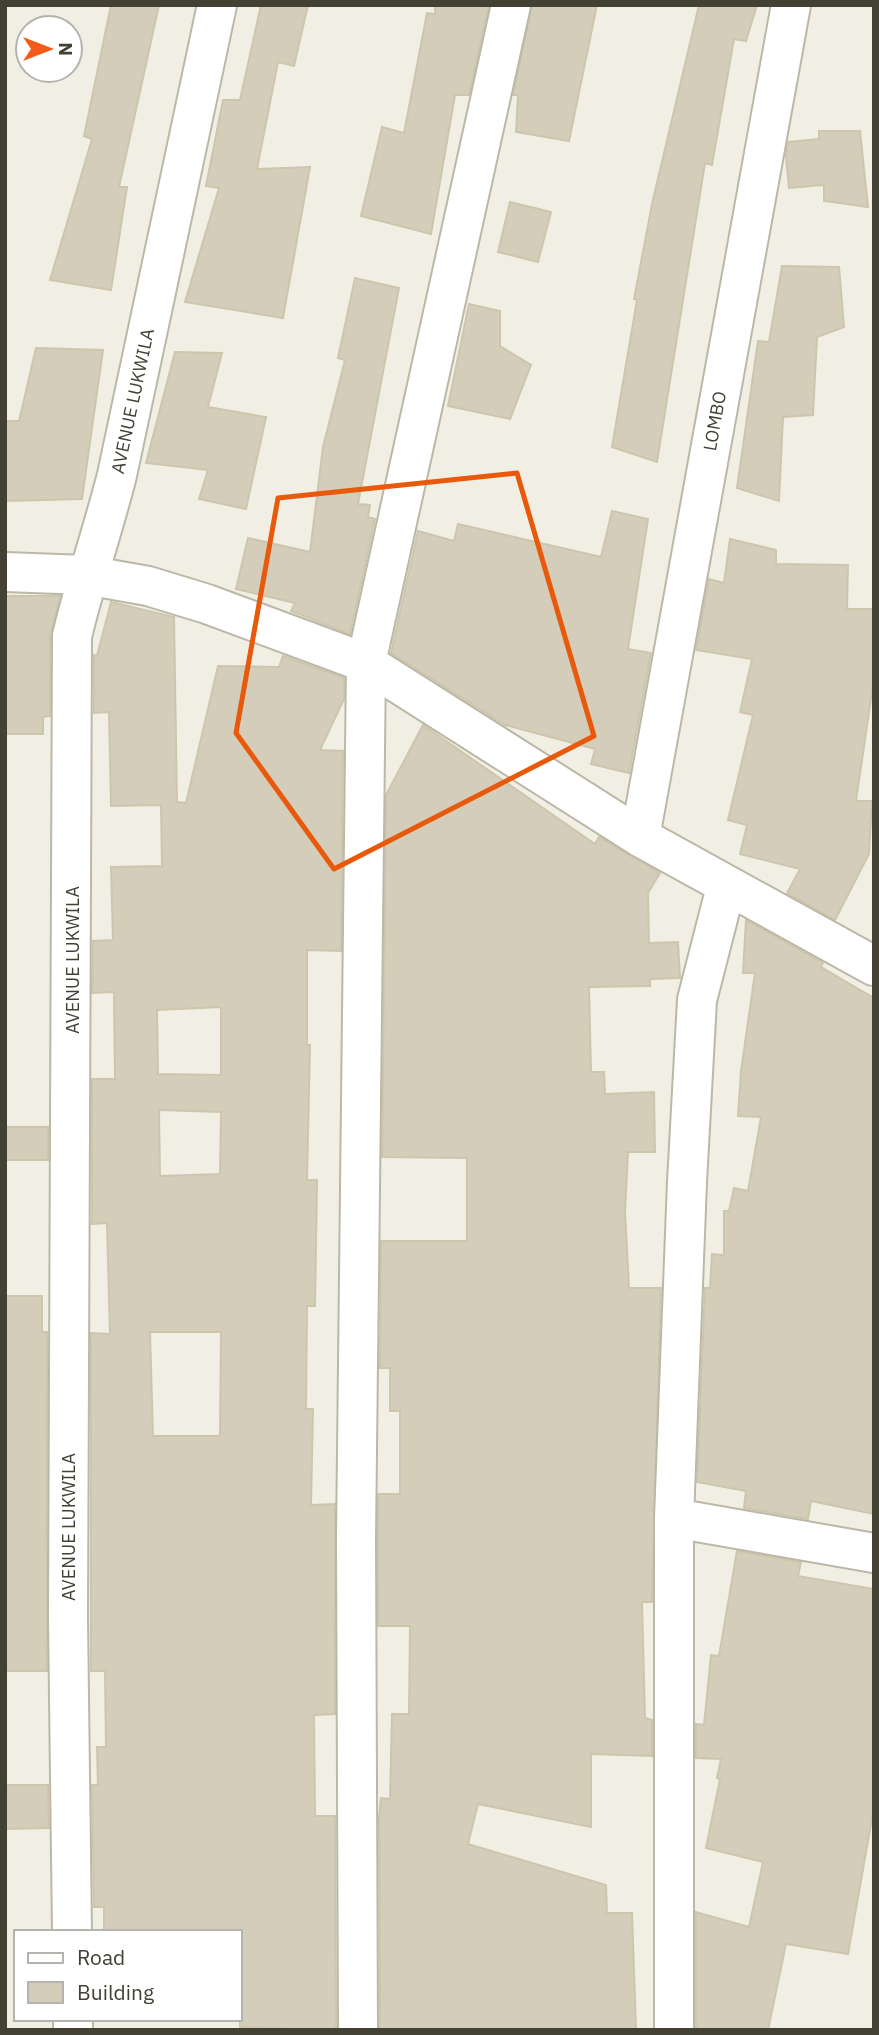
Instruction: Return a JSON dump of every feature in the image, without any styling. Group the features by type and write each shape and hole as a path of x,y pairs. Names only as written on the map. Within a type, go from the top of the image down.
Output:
{"street":[{"name":"AVENUE LUKWILA","path":"72,1930 68,1618 72,636 86,575 101,539 117,475 217,5"},
{"path":"358,2030 356,1539 366,663 511,5"},
{"name":"LOMBO","path":"640,837 791,5"},
{"path":"5,572 86,575 148,586 207,604 366,663 640,837 726,887 874,966"},
{"path":"674,2030 674,1518 696,1000 726,887"},
{"path":"674,1518 874,1553"}],"highlighted area":[{"path":"517,473 594,736 334,869 236,733 278,498"}],"building":[{"path":"111,5 159,5 119,187 127,187 111,290 50,280 92,139 84,136"},
{"path":"261,5 308,5 294,66 278,62 257,169 310,167 283,318 185,302 219,188 206,186 223,100 240,100"},
{"path":"435,5 489,5 469,95 455,95 431,234 361,216 382,127 404,133 427,13 435,14"},
{"path":"532,5 597,5 569,141 516,132 518,95 513,95"},
{"path":"699,5 757,5 746,41 734,39 712,165 705,163 657,462 612,447 637,300 634,299 652,204"},
{"path":"819,131 860,131 868,207 824,201 824,185 789,188 786,156 788,142 819,139"},
{"path":"510,202 551,212 538,262 498,252"},
{"path":"782,266 839,267 844,327 817,337 813,415 783,417 779,501 737,488 758,341 769,342"},
{"path":"355,278 399,288 358,504 370,505 368,517 375,519 350,634 291,611 295,603 236,589 248,538 310,552 323,447 345,360 338,358"},
{"path":"469,304 500,311 500,346 531,365 510,419 448,406"},
{"path":"36,348 103,350 82,499 5,501 5,421 19,421"},
{"path":"175,352 222,353 208,407 266,417 246,509 199,499 208,470 146,463"},
{"path":"612,511 648,519 628,649 651,653 629,773 591,764 595,749 505,725 391,653 418,531 454,541 458,524 601,557"},
{"path":"730,539 776,550 776,564 848,565 847,609 874,609 874,678 856,801 872,801 869,854 835,920 787,893 800,869 740,854 747,825 728,820 753,715 740,712 752,659 696,650 709,579 724,583"},
{"path":"5,596 60,596 50,636 50,716 43,717 43,734 5,734"},
{"path":"111,602 174,617 177,802 186,803 218,666 279,667 283,656 344,678 344,699 320,750 343,751 341,951 307,950 307,1045 310,1045 307,1180 317,1180 315,1306 307,1306 306,1409 313,1409 311,1505 335,1504 335,1714 314,1715 315,1816 335,1816 336,2030 240,2027 242,1930 104,1930 104,1907 94,1907 92,1785 98,1785 97,1747 106,1747 105,1671 91,1671 91,1333 110,1334 107,1223 92,1224 92,1079 115,1079 114,992 92,993 93,941 113,940 111,867 162,866 161,805 111,806 109,712 94,713 94,655 97,656","holes":["221,1007 221,1075 158,1074 157,1010","159,1110 221,1112 220,1174 160,1176","150,1332 221,1332 220,1436 153,1436"]},
{"path":"423,725 595,844 599,837 660,873 648,893 649,943 678,942 680,978 650,979 650,986 589,987 591,1072 604,1072 605,1094 654,1092 655,1152 628,1152 625,1211 629,1288 661,1288 652,1602 642,1602 645,1718 652,1720 652,1756 591,1754 591,1827 478,1804 468,1844 606,1885 607,1913 632,1913 636,2030 380,2030 379,1818 381,1798 390,1799 392,1714 409,1714 410,1626 378,1626 378,1494 400,1494 400,1411 390,1411 390,1368 380,1368 381,1241 467,1241 467,1158 382,1157 386,795"},
{"path":"746,920 823,963 821,967 874,998 874,1514 811,1501 808,1519 744,1508 746,1491 697,1482 705,1288 710,1288 712,1254 724,1255 724,1211 729,1211 734,1188 748,1191 761,1117 738,1116 741,1071 755,973 743,973"},
{"path":"5,1127 48,1127 48,1160 5,1160"},
{"path":"5,1296 42,1296 42,1332 47,1332 47,1671 5,1671"},
{"path":"737,1551 801,1562 798,1576 874,1589 874,1807 848,1954 786,1944 768,2030 696,2030 696,1912 749,1927 763,1862 706,1848 720,1779 717,1778 721,1759 696,1758 696,1724 704,1725 711,1655 719,1656"},
{"path":"5,1785 48,1785 49,1828 5,1829"}]}
